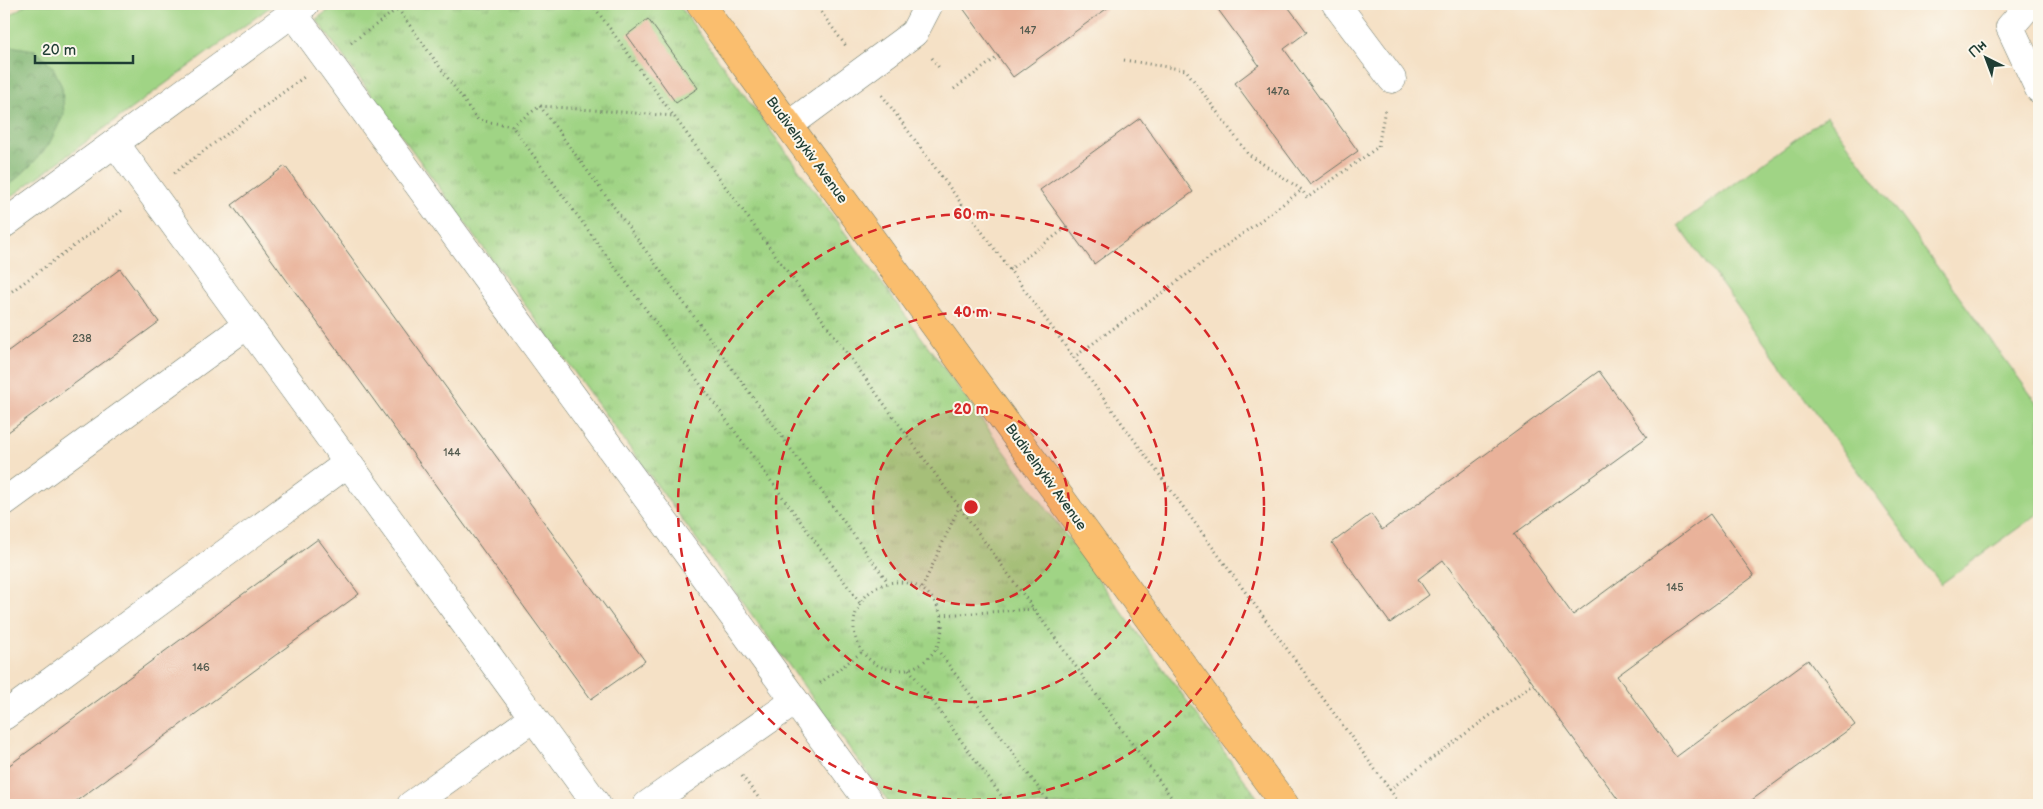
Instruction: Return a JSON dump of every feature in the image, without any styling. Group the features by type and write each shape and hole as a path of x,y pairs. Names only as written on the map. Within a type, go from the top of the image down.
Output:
{"main road":[{"name":"Budivelnykiv Avenue","path":"700,4 1285,805"}],"street":[{"path":"788,125 914,34 929,4"},
{"path":"1336,4 1392,79"},
{"path":"2030,4 2010,27 2039,89"},
{"path":"4,224 299,8 327,60 871,805"},
{"path":"115,143 597,805"},
{"path":"4,502 247,325"},
{"path":"4,716 348,463"},
{"path":"647,805 795,701"},
{"path":"412,805 533,718"}],"path":[{"path":"4,297 404,4"},
{"path":"592,4 1177,805"},
{"path":"815,4 1400,805"},
{"path":"398,9 478,120 512,126 860,603"},
{"path":"954,89 998,56"},
{"path":"1124,60 1186,70 1248,154 1302,190 1307,198 1378,147 1392,79"},
{"path":"512,126 540,106 674,116"},
{"path":"540,106 888,582"},
{"path":"1073,358 1302,190"},
{"path":"1009,270 1067,227"},
{"path":"922,588 959,506"},
{"path":"905,581 922,588 935,600 942,615 942,632 937,649 925,662 909,669 891,670 875,664 862,652 855,636 854,619 860,603 872,590 888,582 905,581"},
{"path":"942,615 1034,609"},
{"path":"937,649 1051,805"},
{"path":"795,701 862,652"},
{"path":"909,669 1008,805"},
{"path":"1389,790 1533,684"},
{"path":"724,751 764,805"}],"green space":[{"path":"26,4 274,4 4,202 4,190 30,166 9,46 4,48 4,20"},
{"path":"338,4 678,4 1263,805 891,805 316,19"},
{"path":"9,46 35,50 53,67 62,87 64,114 48,146 4,190 4,48"},
{"path":"1827,116 2039,406 2039,513 1941,584 1678,225"}],"building":[{"path":"960,4 1113,4 1013,77"},
{"path":"1214,4 1286,4 1307,32 1284,49 1358,151 1310,185 1235,83 1259,65"},
{"path":"648,19 698,88 676,103 627,35"},
{"path":"1140,118 1193,192 1094,264 1040,190"},
{"path":"285,166 645,661 591,699 232,205"},
{"path":"120,269 159,322 4,435 4,354"},
{"path":"1599,371 1647,437 1514,534 1573,615 1710,514 1754,576 1617,676 1676,757 1808,660 1855,725 1745,805 1622,805 1443,560 1418,579 1429,595 1390,623 1332,543 1371,514 1382,530"},
{"path":"318,539 359,594 71,805 4,805 4,769"}]}
